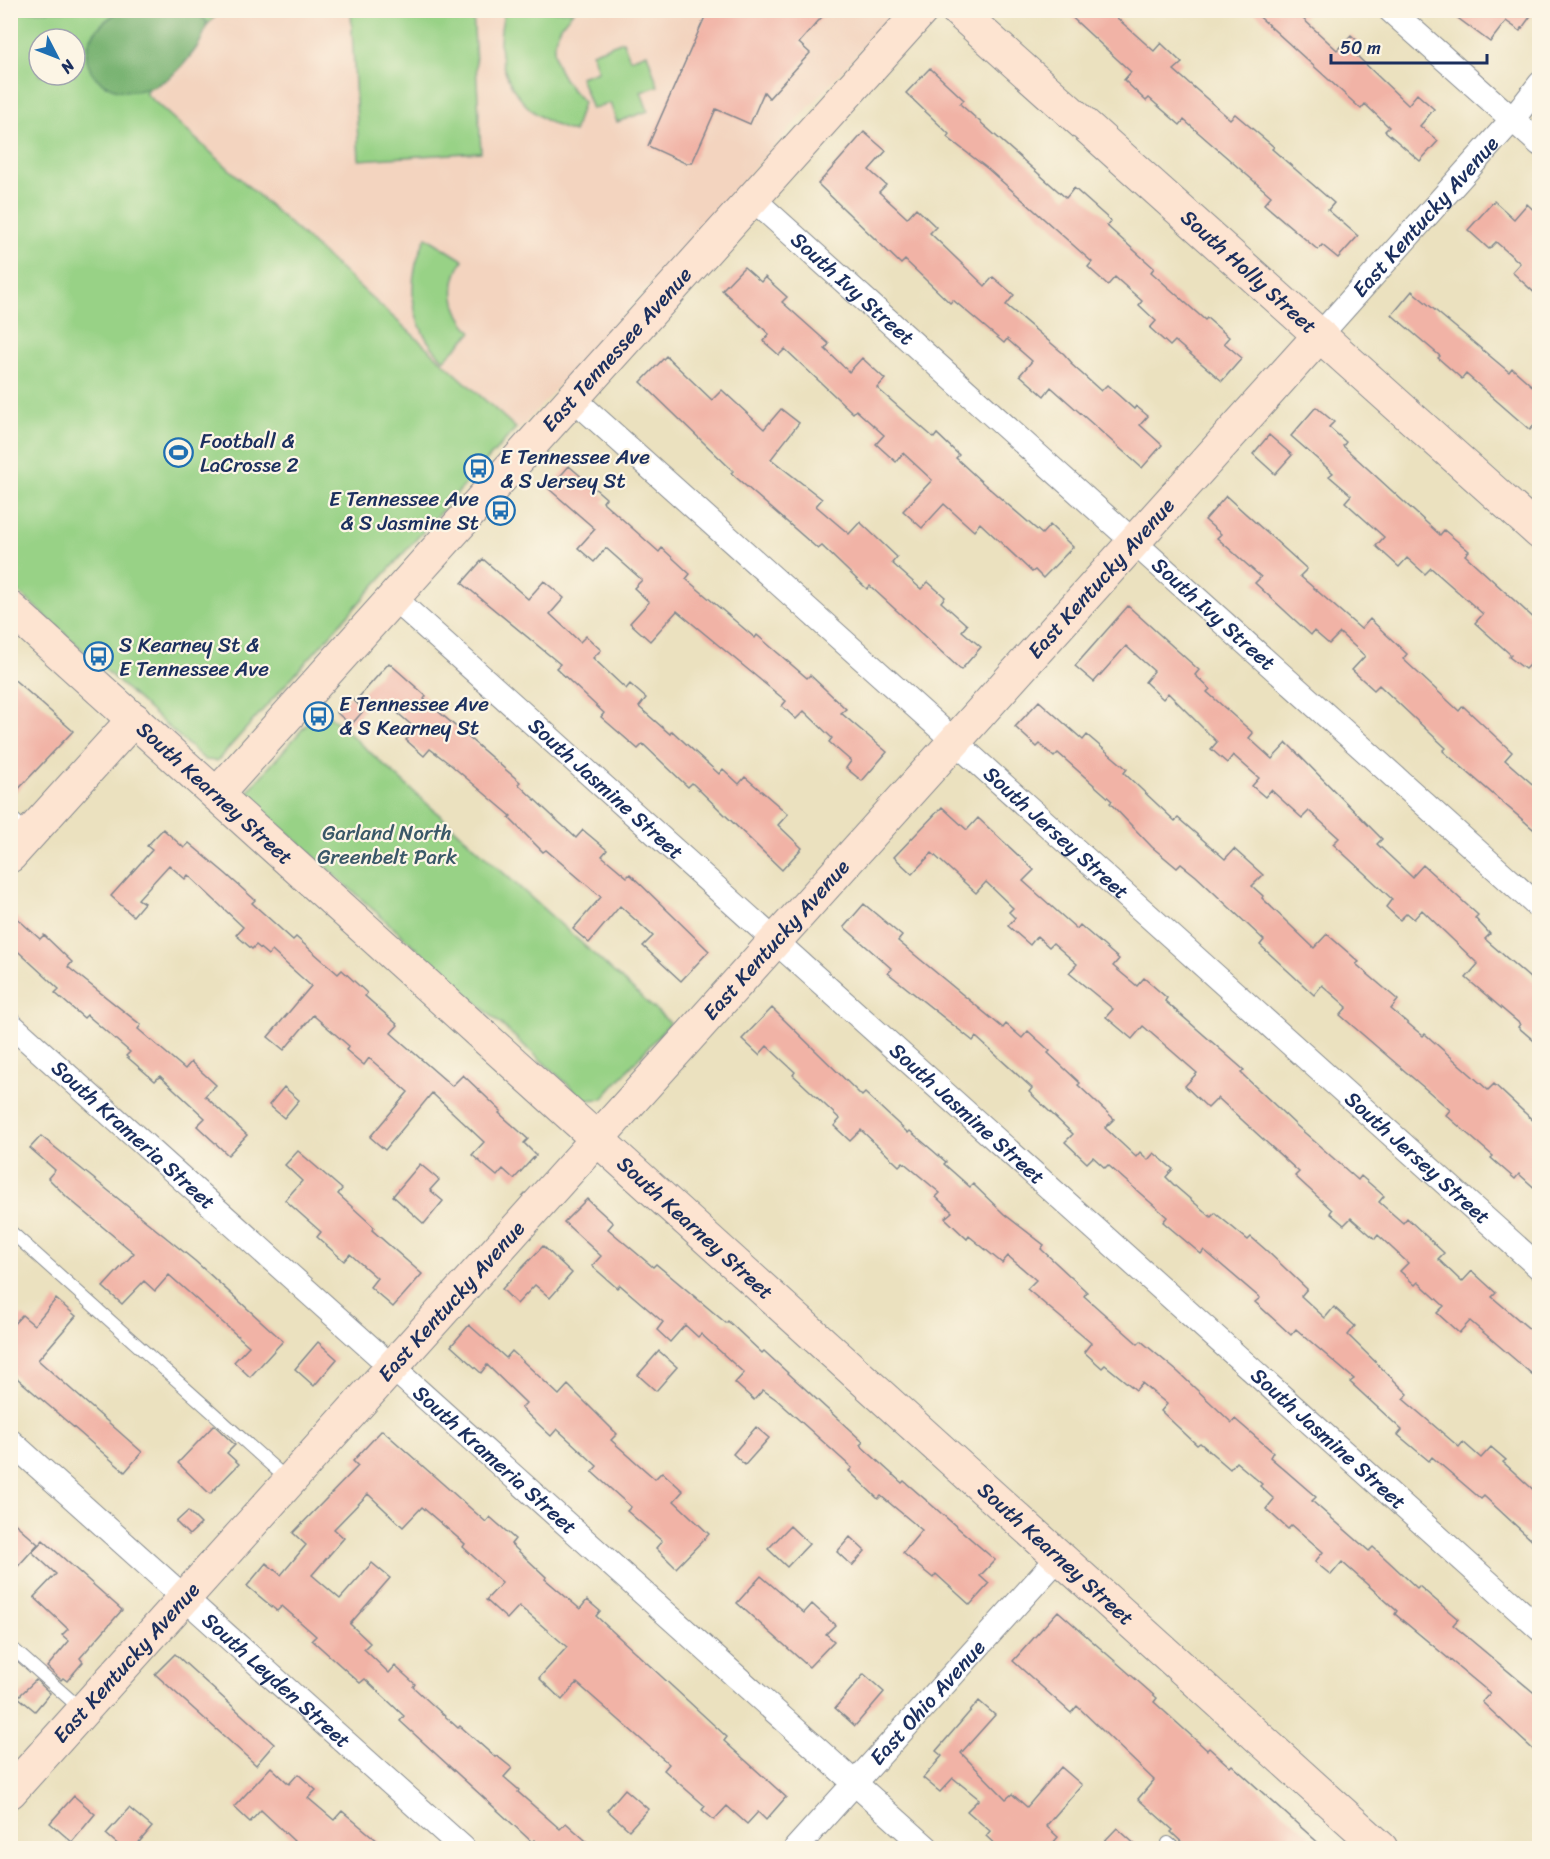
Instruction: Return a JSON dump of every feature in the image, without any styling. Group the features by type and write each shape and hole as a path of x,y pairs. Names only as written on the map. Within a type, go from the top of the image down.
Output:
{"street":[{"name":"East Tennessee Avenue","path":"217,794 922,10"},
{"name":"South Holly Street","path":"957,10 1539,533"},
{"path":"1390,10 1539,144"},
{"name":"East Kentucky Avenue","path":"10,1792 956,742 1512,120 1539,84"},
{"name":"South Ivy Street","path":"753,199 1135,541 1539,908"},
{"name":"South Jersey Street","path":"573,398 1539,1268"},
{"name":"South Jasmine Street","path":"394,598 1539,1629"},
{"name":"South Kearney Street","path":"10,608 1382,1848"},
{"path":"17,836 134,719"},
{"name":"South Krameria Street","path":"10,1024 390,1368 927,1848"},
{"name":"South Leyden Street","path":"10,1441 463,1848"},
{"name":"East Ohio Avenue","path":"796,1848 1059,1557"}],"lane":[{"path":"10,1231 289,1482"},
{"path":"10,1646 83,1711"}],"shaded area":[{"path":"220,11 896,11 519,430 145,93"}],"green space":[{"path":"11,11 220,11 145,93 516,428 217,761 205,760 11,585"},
{"path":"120,11 196,11 207,22 201,40 191,55 183,65 159,84 136,91 115,89 99,80 89,66 88,48 97,29"},
{"path":"351,11 473,11 481,152 359,160"},
{"path":"505,11 574,11 563,23 554,46 558,68 583,102 574,132 554,125 537,114 523,102 512,87 501,52 501,32"},
{"path":"623,41 630,59 647,53 658,86 641,92 648,111 617,122 610,103 592,109 580,77 598,71 592,53"},
{"path":"426,237 463,260 455,279 454,298 460,315 472,332 444,360 432,347 423,332 414,302 415,270"},
{"name":"Garland North Greenbelt Park","path":"321,708 670,1023 602,1099 585,1100 249,798 249,790"}],"building":[{"path":"708,10 828,10 799,43 810,53 769,98 764,92 750,124 716,109 692,163 685,163 648,146"},
{"path":"1064,10 1108,10 1154,51 1161,43 1182,63 1174,70 1230,119 1235,114 1274,147 1272,149 1334,203 1328,210 1358,236 1338,258 1322,245 1318,250 1264,204 1271,196 1184,120 1180,125 1149,98 1146,101 1124,80 1131,72"},
{"path":"1252,10 1309,10 1302,18 1337,50 1351,35 1363,46 1355,54 1408,105 1417,94 1434,109 1420,126 1438,141 1420,161 1385,131 1389,127 1365,104 1361,109"},
{"path":"1447,10 1535,10 1520,31 1506,21 1490,42"},
{"path":"930,68 964,100 960,104 1066,198 1074,188 1111,221 1107,226 1154,268 1151,272 1205,320 1207,318 1229,337 1224,343 1242,358 1222,381 1175,341 1170,346 1150,328 1156,321 1139,305 1142,301 1115,277 1108,285 1088,267 1092,262 988,169 947,137 949,134 906,93"},
{"path":"864,132 886,151 869,170 886,185 879,192 907,218 916,208 936,227 930,233 985,286 993,277 1014,295 1006,305 1064,354 1071,364 1101,391 1107,385 1134,409 1136,406 1148,416 1140,425 1162,445 1142,468 1051,387 1044,396 1020,375 1032,361 1007,339 1004,343 953,300 950,303 905,260 901,264 818,184"},
{"path":"1494,201 1514,219 1527,204 1539,215 1539,297 1512,272 1520,263 1496,242 1489,249 1468,230"},
{"path":"744,267 761,282 765,277 787,297 782,302 829,344 825,349 849,372 862,358 885,379 877,388 934,438 937,434 959,455 956,458 984,484 1042,534 1050,525 1073,547 1043,578 1035,570 1032,572 980,523 974,531 944,504 922,528 903,511 932,480 903,453 896,462 876,444 884,435 856,410 853,413 785,349 779,355 763,341 769,334 722,290"},
{"path":"1412,291 1509,372 1512,368 1539,392 1539,419 1530,430 1466,374 1462,379 1438,358 1440,356 1392,315"},
{"path":"666,356 712,400 722,390 764,429 781,409 799,423 771,459 822,499 816,506 849,534 860,522 897,557 892,563 921,589 928,582 945,597 941,602 967,625 962,631 981,647 961,670 870,586 867,589 822,546 818,549 731,473 733,471 641,382"},
{"path":"1316,407 1334,422 1329,427 1346,442 1343,446 1440,535 1444,530 1469,551 1465,555 1539,623 1539,672 1530,664 1525,669 1509,657 1511,655 1475,623 1483,614 1431,568 1425,574 1407,558 1399,567 1376,546 1384,537 1345,502 1351,495 1329,476 1333,473 1291,436"},
{"path":"1269,435 1292,455 1275,474 1253,454"},
{"path":"569,466 606,498 603,502 659,552 662,548 690,574 686,579 755,638 757,635 807,678 810,675 846,709 841,713 887,752 862,781 846,768 851,761 829,742 832,738 804,711 796,719 782,706 786,701 677,611 650,641 630,623 649,602 634,588 642,580 606,548 594,562 578,548 595,529 549,489"},
{"path":"1226,496 1307,569 1300,576 1361,629 1370,619 1407,654 1403,659 1459,711 1463,706 1512,752 1505,760 1539,790 1539,834 1443,751 1446,748 1379,685 1374,690 1352,670 1365,656 1340,633 1329,644 1314,631 1311,635 1255,583 1261,577 1217,538 1221,534 1205,520"},
{"path":"483,559 528,599 544,581 564,598 550,614 580,642 586,636 601,650 593,658 626,689 630,684 646,698 639,707 670,734 672,731 719,774 723,769 739,784 745,777 788,814 778,825 802,848 782,870 692,783 688,787 643,744 638,749 601,717 604,713 556,668 560,664 462,583"},
{"path":"1128,606 1199,670 1195,675 1210,689 1207,692 1253,733 1249,738 1272,759 1287,743 1382,839 1377,844 1412,877 1423,865 1478,915 1475,918 1490,934 1485,939 1539,986 1539,1045 1518,1027 1520,1024 1466,978 1478,964 1422,910 1414,919 1407,913 1400,920 1386,907 1392,899 1333,844 1339,838 1309,811 1302,818 1271,790 1265,797 1252,786 1259,778 1233,755 1227,763 1211,749 1217,742 1168,693 1163,699 1145,682 1154,671 1126,646 1094,682 1075,666"},
{"path":"389,663 426,696 424,699 520,782 518,784 576,838 583,830 607,850 602,856 627,877 630,874 709,951 681,981 643,946 653,936 620,906 589,943 573,929 601,897 546,850 543,852 509,818 511,816 451,765 430,749 424,756 406,740 416,729 385,702 377,712 359,697"},
{"path":"10,676 73,731 10,798"},
{"path":"349,696 364,710 351,725 336,712"},
{"path":"1039,701 1083,740 1087,735 1127,769 1124,773 1175,821 1178,818 1225,859 1234,849 1263,875 1252,886 1314,948 1327,934 1359,962 1356,964 1398,1000 1391,1009 1423,1036 1425,1034 1488,1090 1494,1084 1539,1126 1539,1192 1519,1174 1515,1179 1491,1158 1493,1156 1446,1115 1450,1110 1340,1015 1347,1007 1322,985 1314,995 1260,945 1264,940 1196,876 1181,864 1177,868 1152,847 1110,803 1112,801 1058,753 1054,757 1040,744 1037,747 1015,727"},
{"path":"942,807 967,830 978,818 1034,870 1023,881 1077,929 1080,925 1119,959 1113,966 1137,986 1144,978 1167,998 1165,1001 1244,1070 1241,1073 1297,1126 1358,1180 1361,1176 1384,1196 1379,1202 1403,1223 1407,1218 1444,1253 1438,1259 1462,1282 1472,1271 1496,1293 1492,1297 1539,1337 1539,1380 1470,1321 1459,1333 1437,1313 1444,1306 1418,1282 1415,1285 1400,1271 1408,1263 1378,1235 1375,1239 1351,1218 1344,1225 1330,1213 1332,1210 1295,1176 1299,1172 1218,1098 1208,1108 1185,1086 1197,1073 1143,1026 1132,1039 1106,1017 1113,1009 1069,973 1077,964 1053,943 1049,947 1037,936 1030,945 1008,926 1015,918 1009,912 1013,908 986,882 976,893 932,853 912,874 894,857"},
{"path":"163,829 184,848 189,843 226,874 255,900 252,903 293,940 296,937 338,974 342,970 367,993 365,996 398,1025 391,1033 452,1086 463,1075 501,1111 499,1113 528,1139 524,1143 536,1155 514,1179 503,1169 497,1176 472,1155 484,1142 432,1093 385,1150 370,1137 408,1092 369,1058 364,1065 346,1050 349,1046 313,1015 284,1050 268,1037 311,986 272,951 268,955 256,945 252,949 236,935 243,927 188,875 185,879 169,865 138,899 144,903 133,916 111,896 152,850 147,846"},
{"path":"864,904 902,936 898,941 1003,1028 1006,1024 1022,1038 1028,1031 1050,1051 1048,1053 1080,1083 1078,1085 1114,1119 1105,1128 1136,1157 1140,1152 1148,1160 1154,1153 1173,1169 1166,1177 1175,1186 1211,1217 1215,1213 1248,1240 1251,1237 1267,1251 1307,1289 1301,1296 1325,1318 1334,1307 1355,1326 1348,1335 1408,1394 1403,1399 1459,1447 1463,1442 1481,1458 1491,1447 1506,1460 1503,1462 1539,1495 1539,1547 1484,1496 1481,1499 1432,1457 1429,1461 1398,1435 1402,1430 1350,1382 1354,1379 1296,1329 1291,1335 1255,1302 1260,1298 1204,1250 1201,1254 1163,1222 1167,1217 1108,1165 1105,1168 1093,1157 1087,1163 1065,1142 1073,1134 1029,1092 1032,1088 976,1037 973,1041 888,973 892,969 844,927"},
{"path":"10,912 40,939 44,935 72,962 68,967 141,1025 138,1029 185,1069 191,1062 216,1085 205,1096 247,1135 228,1155 197,1126 205,1118 160,1076 155,1081 126,1056 130,1052 87,1015 84,1018 55,993 59,989 10,944"},
{"path":"772,1008 862,1096 865,1093 908,1133 910,1131 946,1162 944,1164 970,1187 973,1184 1004,1214 1044,1245 1041,1249 1087,1292 1084,1296 1138,1344 1141,1341 1232,1423 1235,1419 1273,1452 1270,1457 1316,1497 1312,1501 1369,1551 1373,1547 1417,1588 1419,1586 1458,1619 1453,1625 1539,1697 1539,1755 1482,1702 1490,1693 1395,1614 1397,1611 1342,1562 1331,1575 1315,1562 1323,1552 1292,1525 1288,1529 1266,1509 1274,1499 1260,1486 1262,1484 1236,1462 1230,1469 1200,1443 1197,1445 1161,1411 1167,1404 1142,1383 1136,1390 1105,1365 1102,1368 1084,1352 1091,1343 1027,1289 1036,1280 1008,1256 1002,1263 969,1236 967,1239 945,1218 952,1212 936,1197 940,1193 903,1162 899,1166 861,1130 850,1141 834,1126 840,1119 793,1075 795,1072 767,1046 759,1055 742,1039"},
{"path":"284,1087 299,1100 284,1118 269,1105"},
{"path":"41,1136 195,1261 283,1341 250,1377 234,1362 249,1346 169,1275 155,1291 144,1281 122,1304 103,1287 134,1253 68,1198 48,1178 55,1170 30,1148"},
{"path":"298,1151 342,1189 338,1194 374,1227 372,1230 422,1274 393,1307 370,1287 377,1278 350,1254 344,1261 317,1237 321,1232 285,1200 302,1181 285,1165"},
{"path":"420,1164 439,1180 430,1190 443,1201 424,1224 393,1196"},
{"path":"587,1199 613,1223 608,1229 653,1267 656,1264 726,1323 728,1321 762,1353 764,1351 863,1442 860,1445 902,1483 904,1481 995,1560 980,1576 989,1584 970,1605 936,1574 933,1578 903,1553 922,1530 881,1496 878,1499 849,1471 852,1468 777,1400 763,1390 754,1400 735,1383 744,1373 701,1334 698,1337 685,1325 670,1342 657,1330 663,1322 620,1285 617,1288 592,1266 601,1256 564,1222"},
{"path":"543,1246 572,1273 550,1298 535,1285 517,1304 502,1289"},
{"path":"56,1299 76,1316 38,1360 142,1452 125,1472 10,1372 10,1328 22,1315 34,1325"},
{"path":"469,1325 506,1358 512,1351 559,1395 568,1385 617,1434 611,1440 655,1479 662,1472 683,1491 674,1501 709,1534 676,1568 656,1548 662,1541 627,1511 631,1507 592,1472 597,1466 557,1429 551,1436 521,1408 526,1403 487,1365 481,1373 451,1346"},
{"path":"318,1342 337,1359 314,1386 295,1369"},
{"path":"659,1351 677,1367 656,1391 638,1375"},
{"path":"214,1425 235,1445 227,1453 239,1464 210,1494 178,1463"},
{"path":"756,1427 769,1438 745,1465 733,1454"},
{"path":"382,1430 486,1522 490,1517 515,1539 511,1544 546,1577 545,1579 580,1609 587,1600 600,1611 596,1616 727,1737 724,1741 786,1797 766,1820 758,1812 747,1824 727,1806 714,1820 702,1810 705,1806 664,1770 669,1764 577,1683 562,1700 539,1678 567,1647 519,1606 507,1619 486,1600 502,1583 463,1547 465,1544 422,1507 403,1527 368,1494 334,1529 344,1538 312,1575 340,1599 372,1563 390,1578 350,1624 370,1643 364,1649 389,1673 395,1666 415,1684 413,1687 458,1728 460,1726 495,1757 497,1756 512,1768 504,1777 560,1829 566,1823 594,1848 543,1848 534,1840 532,1842 400,1721 404,1716 365,1679 360,1683 312,1640 316,1636 282,1606 277,1611 247,1586 266,1563 281,1575 306,1545 293,1533 358,1466 353,1461"},
{"path":"188,1511 201,1524 189,1535 176,1522"},
{"path":"10,1519 38,1544 10,1575"},
{"path":"790,1526 809,1544 787,1567 768,1549"},
{"path":"850,1537 865,1551 852,1566 837,1552"},
{"path":"43,1540 122,1610 80,1658 83,1662 67,1681 63,1678 61,1680 47,1667 69,1641 62,1635 68,1629 34,1597 56,1574 32,1552"},
{"path":"761,1576 804,1613 812,1604 835,1625 826,1634 834,1641 809,1667 737,1603"},
{"path":"1058,1611 1157,1698 1154,1702 1207,1750 1209,1748 1230,1767 1232,1765 1324,1848 1188,1848 1171,1832 1173,1830 1138,1799 1154,1780 1077,1706 1071,1713 1013,1661"},
{"path":"175,1654 274,1744 256,1765 155,1674"},
{"path":"864,1674 884,1692 855,1726 835,1708"},
{"path":"36,1680 50,1693 35,1711 18,1697"},
{"path":"979,1701 995,1715 961,1753 1006,1799 1012,1794 1027,1807 1061,1767 1082,1785 1046,1826 1058,1837 1049,1848 999,1848 986,1836 990,1831 967,1811 979,1799 953,1778 940,1792 923,1778 942,1756 936,1751"},
{"path":"271,1767 289,1784 298,1774 316,1790 308,1798 334,1820 342,1811 386,1848 288,1848 294,1841 261,1810 250,1822 234,1807"},
{"path":"625,1789 648,1809 629,1830 607,1810"},
{"path":"74,1796 95,1814 72,1842 50,1823"},
{"path":"129,1808 152,1827 134,1848 122,1848 106,1834"},
{"path":"1117,1828 1139,1848 1098,1848"}],"place":[{"name":"Football & LaCrosse 2","path":"179,453"},
{"name":"E Tennessee Ave & S Jersey St","path":"479,469"},
{"name":"E Tennessee Ave & S Jasmine St","path":"500,511"},
{"name":"S Kearney St & E Tennessee Ave","path":"98,657"},
{"name":"E Tennessee Ave & S Kearney St","path":"318,716"}]}
